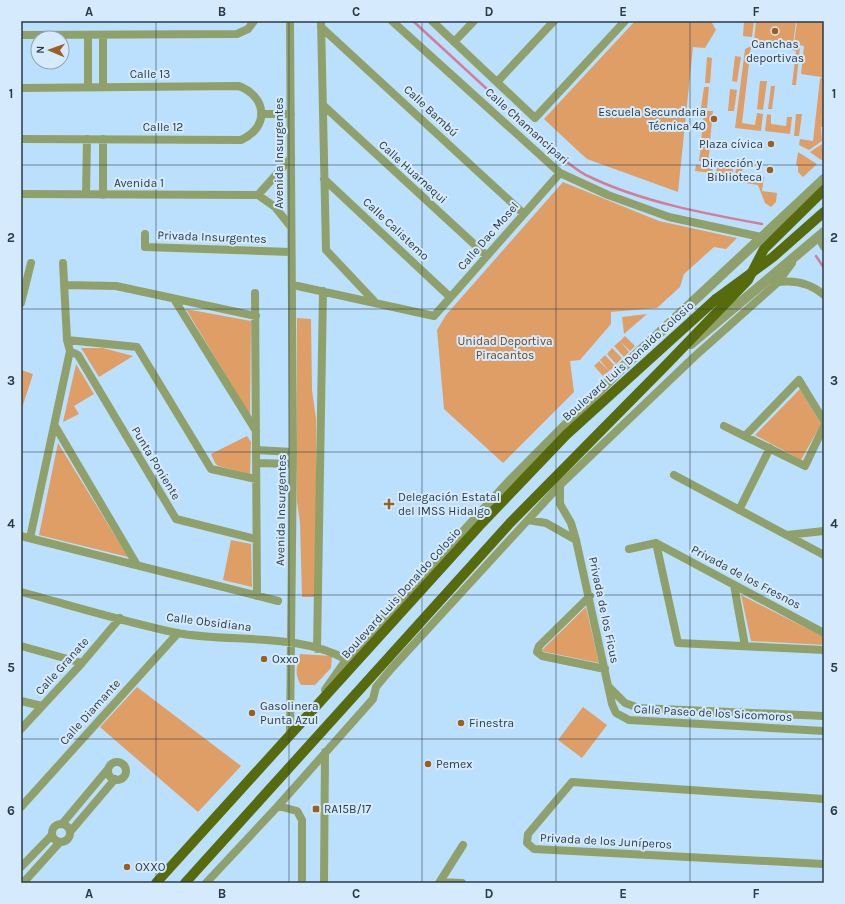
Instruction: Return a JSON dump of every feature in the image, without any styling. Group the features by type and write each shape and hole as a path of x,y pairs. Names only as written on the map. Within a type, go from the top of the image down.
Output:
{"main road":[{"name":"Boulevard Luis Donaldo Colosio","path":"185,883 510,523 668,364 748,280 764,249 824,190"},
{"name":"Boulevard Luis Donaldo Colosio","path":"156,883 290,736 315,706 566,435 716,299 773,257 824,212"}],"street":[{"path":"21,34 237,34 248,30 254,21"},
{"name":"Avenida Insurgentes","path":"290,21 291,227 293,285 292,644 290,736"},
{"name":"Calle Chamancipari","path":"392,21 560,173 608,195 669,217 761,237"},
{"name":"Calle Chamancipari","path":"432,21 535,118 625,21"},
{"path":"454,42 474,21"},
{"path":"497,82 554,21"},
{"path":"321,24 326,250 374,301"},
{"name":"Calle Bambú","path":"321,24 524,214"},
{"path":"88,35 88,86"},
{"path":"103,35 103,86"},
{"name":"Calle 13","path":"21,88 88,86 239,86 256,96 261,104 261,114"},
{"name":"Calle Huarnequi","path":"324,106 487,256"},
{"path":"261,114 291,114"},
{"name":"Calle 12","path":"21,139 241,140 254,132 259,125 261,114"},
{"path":"86,194 87,139"},
{"path":"102,195 103,139"},
{"path":"291,158 258,195 275,207 291,227"},
{"name":"Calle Dac Mosel","path":"374,301 434,316 560,173"},
{"name":"Calle Calistemo","path":"324,179 450,297"},
{"path":"315,706 347,660 509,482 624,366 824,179"},
{"name":"Avenida 1","path":"21,194 258,195"},
{"name":"Privada Insurgentes","path":"145,234 145,247 292,252"},
{"path":"668,364 821,234 824,247"},
{"path":"206,883 278,806 373,699 376,687 391,669 560,485 694,357 777,283 799,253"},
{"path":"21,302 31,263"},
{"name":"Punta Poniente","path":"30,538 70,351 67,340 63,263"},
{"path":"758,288 777,283 802,282 824,295"},
{"path":"64,285 116,286 256,316"},
{"path":"293,285 374,301"},
{"path":"317,649 323,291"},
{"path":"256,293 256,596"},
{"path":"174,299 256,430"},
{"path":"67,340 137,347 211,469 256,480"},
{"name":"Punta Poniente","path":"70,351 78,356 176,519 256,539"},
{"path":"745,436 800,380 824,421"},
{"path":"55,426 137,566"},
{"path":"724,426 805,466 824,426"},
{"path":"739,510 770,448"},
{"path":"256,450 293,452"},
{"path":"256,463 293,464"},
{"path":"674,475 824,555"},
{"name":"Privada de los Ficus","path":"560,485 560,504 571,523 576,540 590,596 608,686"},
{"path":"528,520 546,523 576,540"},
{"path":"787,535 824,531"},
{"path":"21,536 278,601"},
{"path":"629,549 656,543 678,643 824,650"},
{"name":"Privada de los Fresnos","path":"656,543 824,633"},
{"path":"734,585 745,646"},
{"name":"Calle Obsidiana","path":"21,592 178,633 292,644 317,649 337,655 347,660"},
{"path":"590,596 539,646 537,652 542,656 605,669"},
{"name":"Calle Granate","path":"21,729 82,663 120,618"},
{"name":"Calle Diamante","path":"21,807 178,633"},
{"path":"21,646 82,663"},
{"name":"Calle Paseo de los Sicomoros","path":"608,686 614,694 625,703 639,708 824,716"},
{"name":"Calle Paseo de los Sicomoros","path":"608,686 616,712 629,720 824,731"},
{"path":"21,701 42,706"},
{"path":"324,883 325,752"},
{"path":"21,868 52,835 55,827 62,824 113,763 117,762 124,766 125,774 123,777 115,779 70,832 68,840 60,842 23,883"},
{"path":"108,769 109,774 115,779"},
{"name":"Privada de los Juníperos","path":"824,798 572,782 528,834 527,843 534,849 824,864"},
{"path":"278,806 297,811 302,820 302,883"},
{"path":"62,824 66,825 70,832"},
{"path":"52,835 55,840 60,842"},
{"path":"439,882 463,845"},
{"path":"439,882 462,883"}],"green space":[{"path":"635,21 711,21 716,30 705,48 693,47 678,192 587,159 544,119"},
{"path":"744,21 754,21 752,37 743,36"},
{"name":"Canchas deportivas","path":"756,21 796,21 793,45 754,41"},
{"path":"797,21 824,21 824,127 821,127 822,141 809,150 799,145 800,139 813,141 820,79 822,77 801,74 804,46 794,44"},
{"path":"751,46 742,123 755,125 757,113 763,114 761,131 735,128 745,49"},
{"path":"793,46 800,47 796,85 792,85 796,51 792,50"},
{"path":"735,56 741,57 737,82 732,81"},
{"path":"707,57 712,58 710,83 705,83"},
{"path":"760,81 767,81 763,110 757,109"},
{"path":"771,86 775,86 772,109 768,109"},
{"path":"704,87 709,87 707,108 701,108"},
{"path":"730,89 737,90 734,111 728,111"},
{"path":"704,111 713,111 710,141 721,143 721,145 701,143"},
{"path":"767,114 771,115 771,124 786,126 787,117 792,117 790,134 765,131"},
{"path":"796,114 802,114 799,136 794,136"},
{"path":"822,144 824,158 821,160 810,152"},
{"path":"701,146 710,147 708,162 699,161"},
{"path":"798,152 817,164 803,177 798,172 798,166 796,165"},
{"path":"741,162 743,162 742,174 764,177 762,191 777,193 776,202 771,207 765,203 758,185 739,182 738,176 735,176 736,169 740,169"},
{"path":"696,165 713,167 712,173 695,171"},
{"path":"717,167 733,169 732,176 716,173"},
{"name":"Unidad Deportiva Piracantos","path":"563,182 659,221 737,238 726,249 714,247 684,274 680,287 657,308 611,312 611,324 580,360 570,361 574,392 503,463 444,409 437,330 446,315"},
{"path":"186,309 251,321 250,416"},
{"path":"647,314 624,334 622,317"},
{"path":"297,318 311,319 312,390 316,419 316,597 302,597 300,523 297,501"},
{"path":"625,336 635,346 630,351 620,341"},
{"path":"620,341 629,352 624,357 614,346"},
{"path":"81,348 103,348 133,356 99,377"},
{"path":"612,348 622,358 616,364 607,354"},
{"path":"605,355 615,366 609,371 600,360"},
{"path":"599,361 609,371 603,376 594,366"},
{"path":"76,364 94,394 74,406 79,414 63,422"},
{"path":"21,370 33,374 21,411"},
{"path":"800,389 821,424 801,460 755,435"},
{"path":"247,436 251,442 250,474 218,466 215,463 211,454"},
{"path":"58,443 128,557 39,535"},
{"path":"231,540 251,544 252,587 223,580"},
{"path":"741,595 824,637 824,645 751,641"},
{"path":"586,607 599,663 541,651"},
{"path":"300,654 332,656 331,668 315,685 301,685 297,676"},
{"path":"137,687 241,766 198,812 100,727"},
{"path":"583,707 607,725 582,758 558,740"}],"waterway":[{"path":"413,21 562,158 586,175 610,186 653,200 719,216 762,224"},
{"path":"816,256 824,268"}],"place":[{"name":"Canchas deportivas","path":"775,31"},
{"name":"Escuela Secundaria Técnica 40","path":"714,119"},
{"name":"Plaza cívica","path":"771,144"},
{"name":"Dirección y Biblioteca","path":"770,170"},
{"name":"Delegación Estatal del IMSS Hidalgo","path":"389,504"},
{"name":"Oxxo","path":"264,659"},
{"name":"Gasolinera Punta Azul","path":"252,713"},
{"name":"Finestra","path":"461,723"},
{"name":"Pemex","path":"428,764"},
{"name":"RA15B/17","path":"316,809"},
{"name":"OXXO","path":"127,867"}]}
